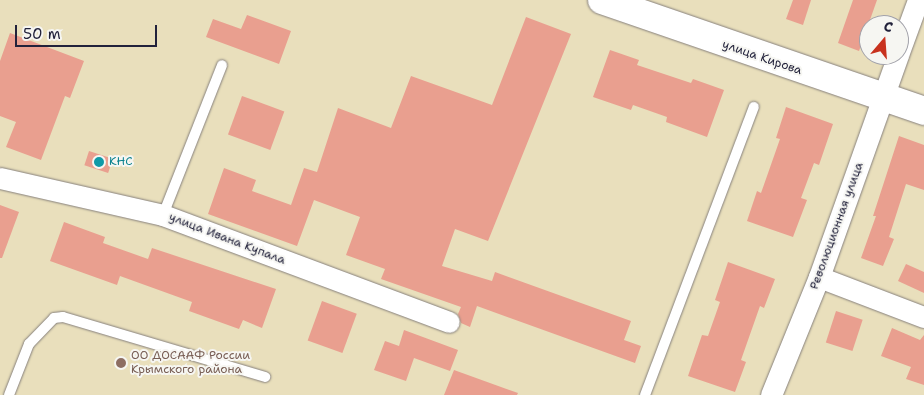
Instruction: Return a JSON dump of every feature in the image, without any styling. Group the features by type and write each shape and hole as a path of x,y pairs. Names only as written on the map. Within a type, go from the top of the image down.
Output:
{"main road":[{"name":"улица Кирова","path":"602,0 924,111"}],"street":[{"name":"Революционная улица","path":"909,24 918,0"},
{"name":"Революционная улица","path":"771,395 819,278 894,65"},
{"name":"улица Ивана Купала","path":"0,178 163,215 449,322"},
{"path":"819,278 924,316"}],"lane":[{"path":"163,215 222,65"},
{"path":"645,395 754,107"},
{"path":"9,395 30,344 54,318 63,316 265,377"}],"building":[{"path":"793,0 811,0 803,25 786,19"},
{"path":"853,0 877,0 872,15 859,15 859,51 838,43"},
{"path":"247,15 291,31 279,64 206,37 213,19 241,29"},
{"path":"526,17 571,34 488,241 455,229 442,266 492,281 495,272 631,321 624,340 641,346 635,363 477,306 470,327 461,323 458,314 461,307 381,279 385,269 346,255 360,217 314,200 297,246 208,214 224,168 256,180 252,191 291,205 304,168 317,172 338,108 391,128 411,76 492,105"},
{"path":"10,33 84,61 70,98 65,96 41,160 6,147 16,122 0,116 0,61"},
{"path":"610,50 639,60 637,65 691,83 693,79 724,90 707,137 666,122 667,117 633,105 631,110 593,97"},
{"path":"242,96 284,111 270,150 228,135"},
{"path":"786,107 833,124 819,165 814,163 801,198 807,200 793,237 747,221 757,191 761,193 780,139 776,138"},
{"path":"899,136 924,145 924,190 906,184 889,237 894,239 883,266 861,258 876,216 873,216"},
{"name":"КНС","path":"89,151 113,159 108,173 84,165"},
{"path":"0,205 19,212 2,258 0,258"},
{"path":"64,222 105,237 103,243 148,259 152,248 276,289 262,328 243,320 239,329 189,311 192,302 120,276 117,285 50,261"},
{"path":"728,262 775,279 764,308 760,306 741,360 746,362 735,392 688,376 702,335 708,336 720,302 715,300"},
{"path":"906,264 924,272 924,293 898,281"},
{"path":"322,301 357,314 342,353 308,340"},
{"path":"836,311 863,320 852,351 826,342"},
{"path":"892,328 920,340 924,335 924,385 906,379 911,367 881,356"},
{"path":"404,330 458,350 450,371 414,358 406,381 374,370 385,341 399,346"},
{"path":"454,370 518,393 517,395 444,395"}],"place":[{"name":"КНС","path":"99,162"},
{"name":"ОО ДОСААФ России Крымского района","path":"121,363"}]}
